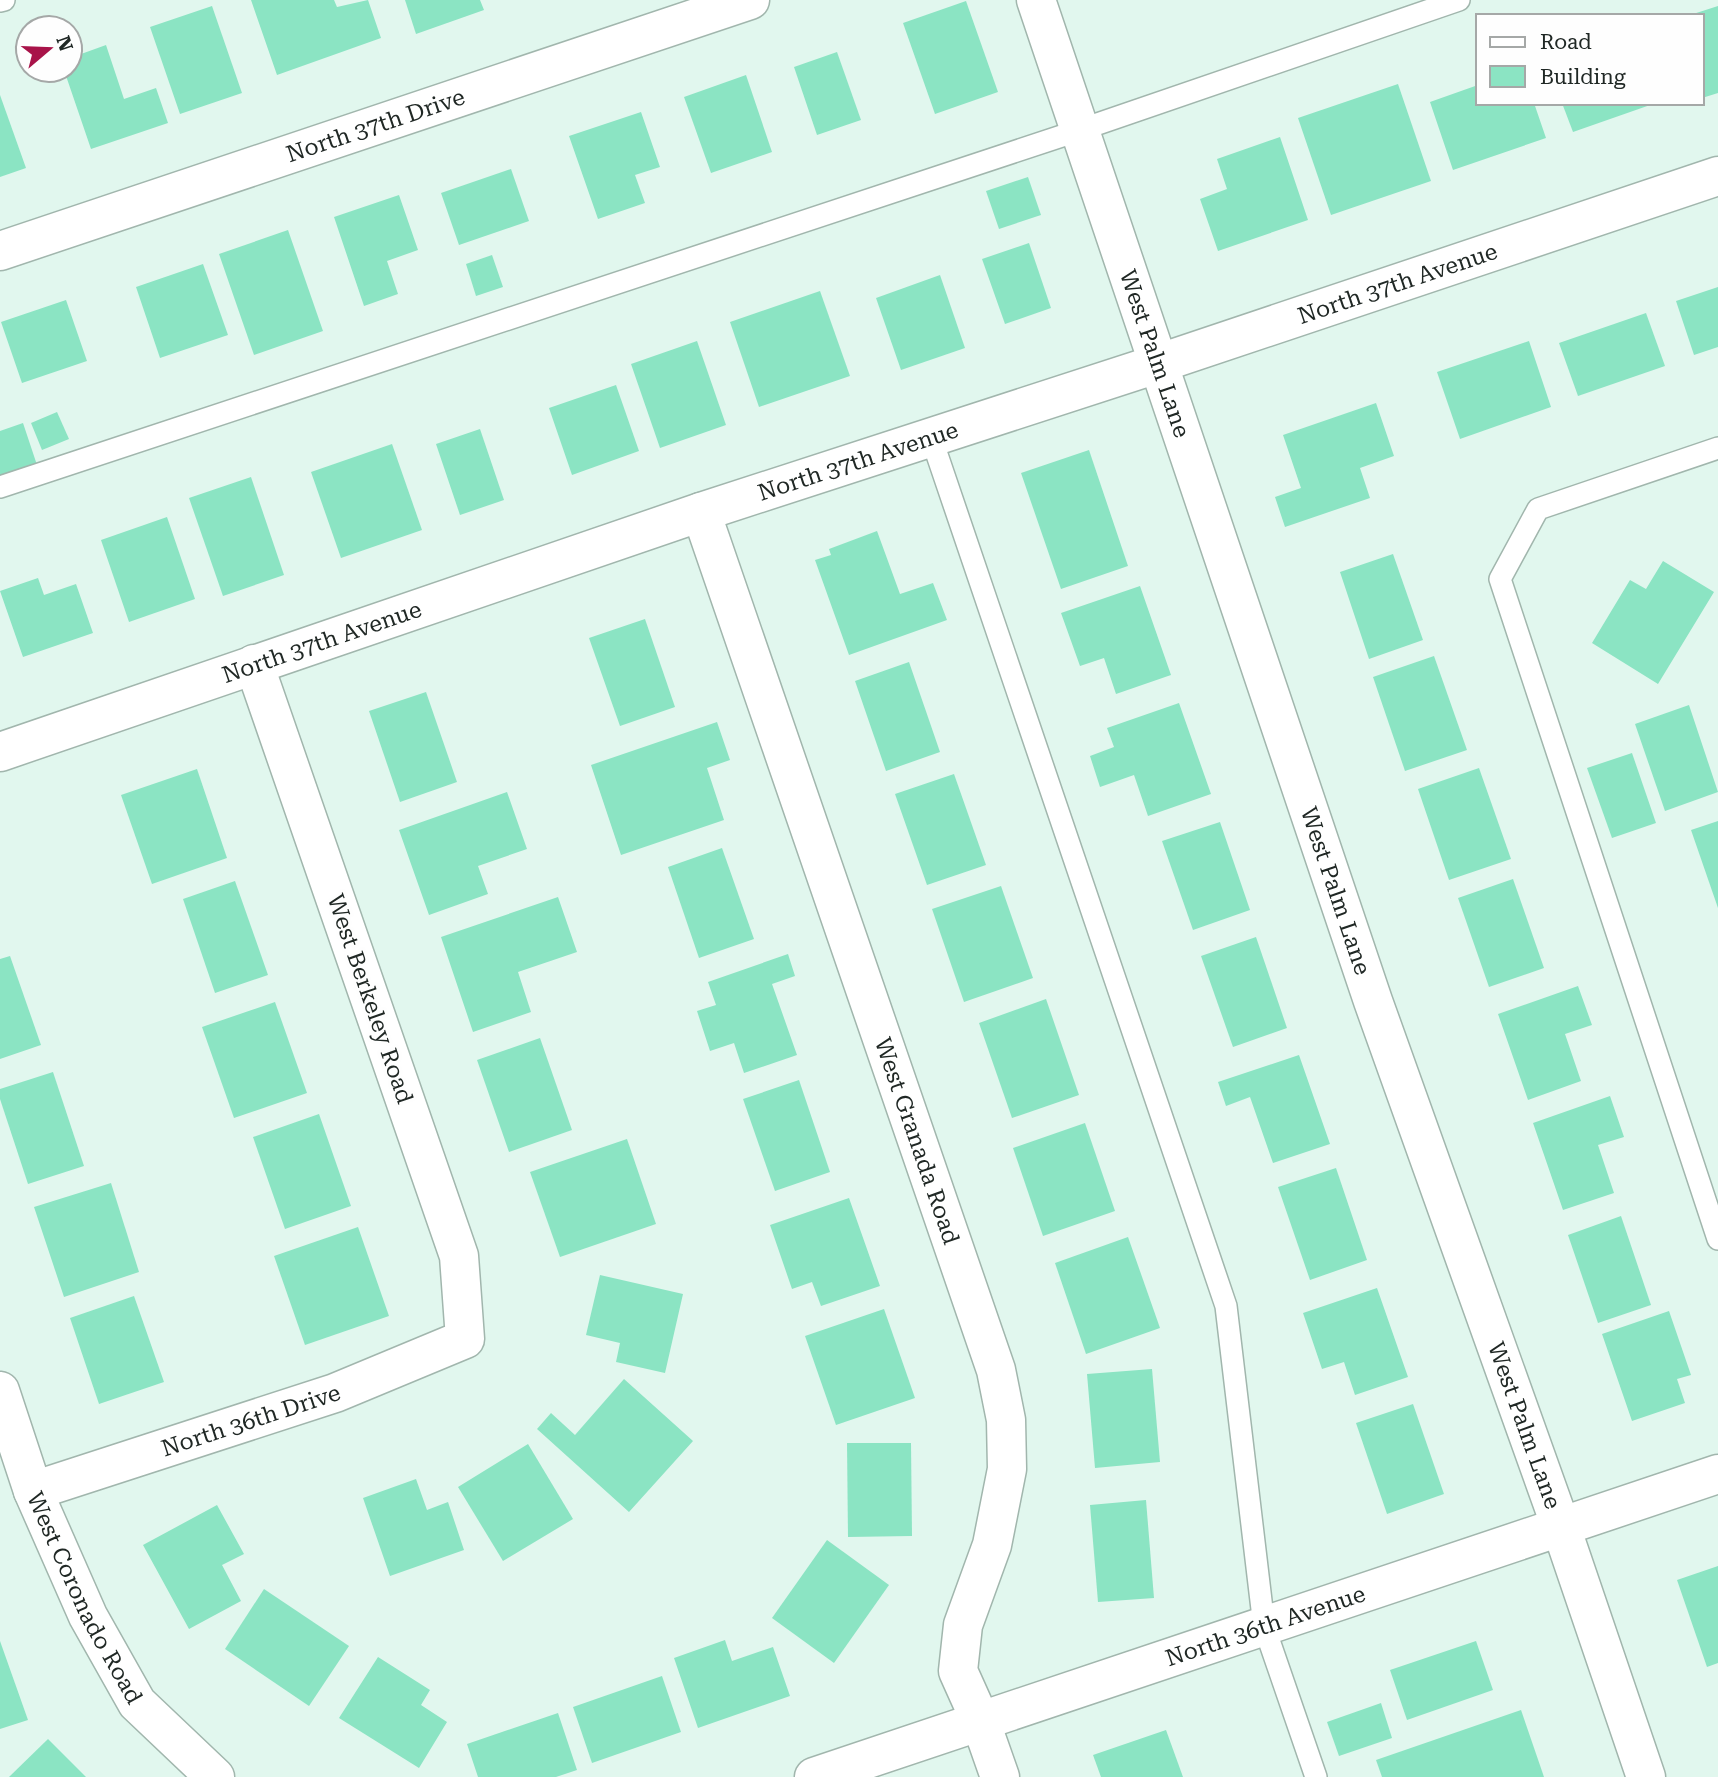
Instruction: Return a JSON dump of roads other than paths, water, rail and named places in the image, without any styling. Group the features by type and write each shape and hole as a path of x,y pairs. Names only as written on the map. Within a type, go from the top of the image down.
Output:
{"street":[{"name":"North 37th Drive","path":"0,251 750,0"},
{"name":"West Palm Lane","path":"1035,0 1373,1001 1646,1777"},
{"name":"North 37th Avenue","path":"0,752 701,512 1157,364 1718,176"},
{"name":"West Granada Road","path":"701,512 996,1370 1006,1420 1007,1469 992,1545 963,1625 958,1671 980,1720 1000,1777"},
{"name":"West Berkeley Road","path":"254,664 459,1256 465,1339"},
{"name":"North 36th Drive","path":"33,1491 335,1393 465,1339"},
{"name":"West Coronado Road","path":"0,1391 33,1491 88,1616 137,1703 215,1777"},
{"name":"North 36th Avenue","path":"814,1777 1718,1474"}],"lane":[{"path":"0,487 1080,130 1459,0"},
{"path":"931,438 1226,1306 1264,1626 1316,1777"},
{"path":"1718,448 1538,509 1500,579 1718,1239"}]}
